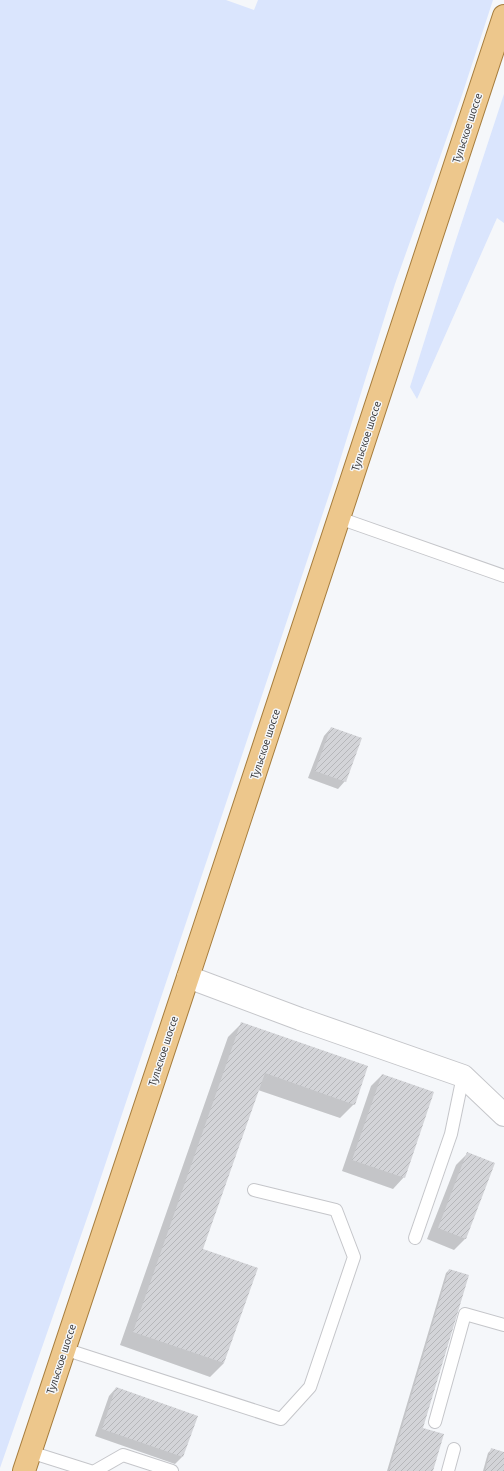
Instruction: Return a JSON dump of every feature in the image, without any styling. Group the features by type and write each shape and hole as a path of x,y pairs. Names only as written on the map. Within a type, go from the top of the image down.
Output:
{"main road":[{"name":"Тульское шоссе","path":"27,1461 504,16"}],"street":[{"path":"188,977 300,1019 463,1076 504,1115"}],"lane":[{"path":"339,518 504,576"},
{"path":"414,1238 451,1134 463,1076"},
{"path":"64,1349 281,1419 310,1387 354,1257 336,1210 254,1190"},
{"path":"435,1422 465,1314 504,1324"},
{"path":"448,1471 454,1449"},
{"path":"95,1471 123,1455 172,1471"},
{"path":"27,1461 90,1471"}],"shaded area":[{"path":"0,0 226,0 254,10 258,0 493,0 462,95 395,284 332,486 93,1201 0,1468"},
{"path":"504,94 504,223 497,218 417,399 410,387"}],"building":[{"path":"331,727 362,738 346,782 315,771"},
{"path":"241,1022 368,1066 355,1105 265,1073 203,1249 258,1268 224,1363 133,1332"},
{"path":"382,1074 434,1092 405,1178 352,1160"},
{"path":"467,1152 495,1163 466,1239 438,1228"},
{"path":"449,1269 469,1275 423,1428 444,1434 433,1471 389,1471"},
{"path":"116,1387 198,1416 183,1457 102,1429"},
{"path":"491,1448 504,1452 504,1471 485,1471"}]}
